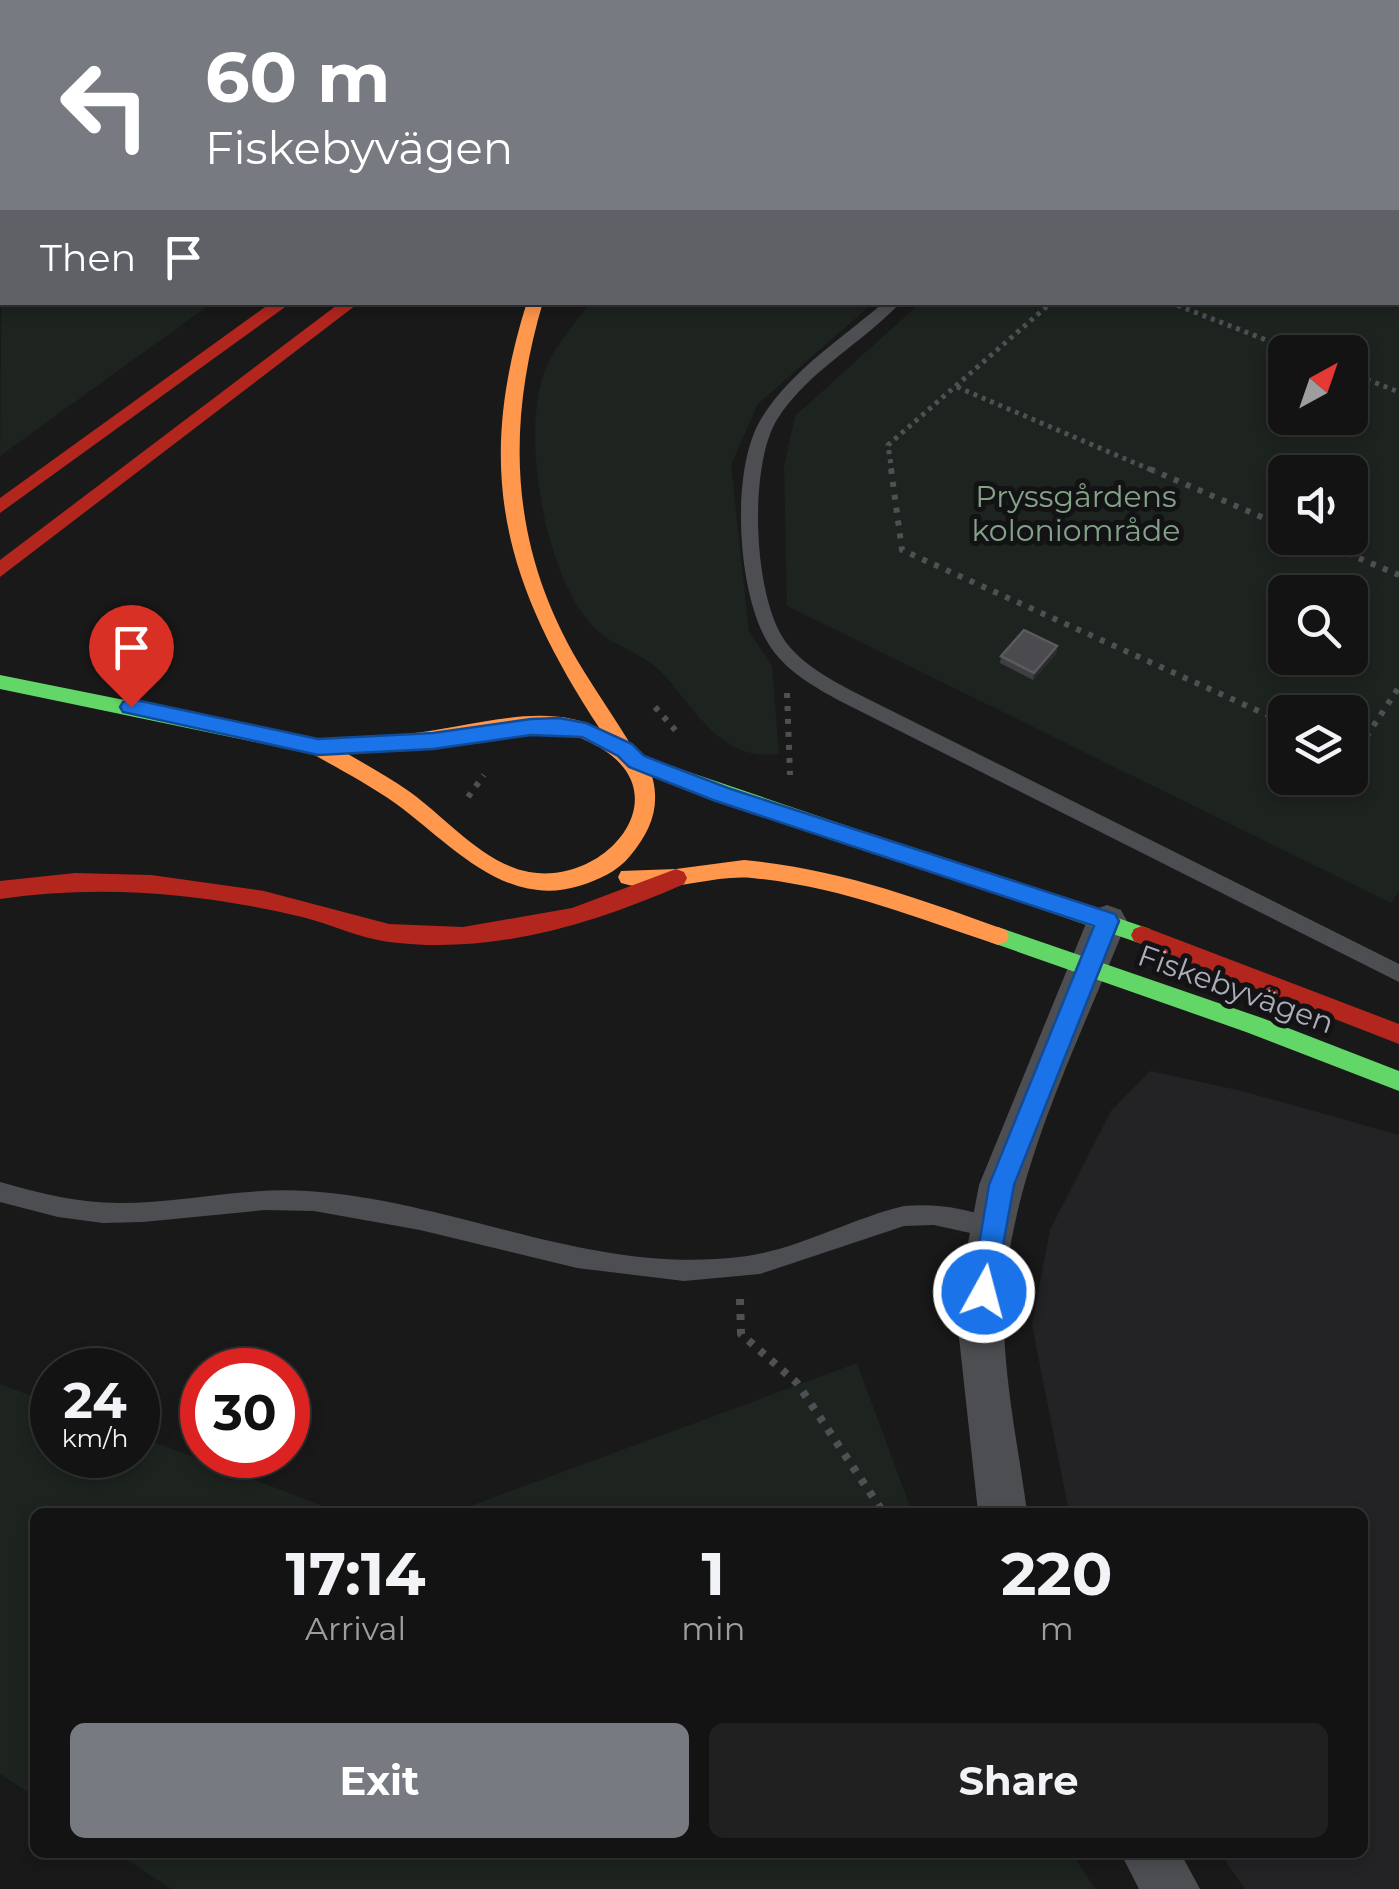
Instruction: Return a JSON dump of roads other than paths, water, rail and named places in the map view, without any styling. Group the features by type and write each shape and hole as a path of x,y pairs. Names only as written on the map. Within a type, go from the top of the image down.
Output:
{"main road":[{"path":"0,507 280,305"},
{"path":"0,570 202,412 348,305"},
{"path":"534,305 515,358 504,434 511,504 523,560 546,621 631,756"},
{"name":"Fiskebyvägen","path":"0,682 318,747 433,741 559,726 586,730 631,756 721,794 1107,921 1399,1034"},
{"name":"Fiskebyvägen","path":"318,747 402,797 485,864 532,882 556,883 586,876 676,878 744,868 799,874 862,888 1399,1082"},
{"name":"Fiskebyvägen","path":"586,876 630,845 642,825 648,803 645,782 631,756"},
{"path":"0,890 69,880 119,878 305,909 385,932 445,938 573,918 641,896 676,878"},
{"path":"497,896 556,883"},
{"path":"305,909 381,906"}],"street":[{"path":"1002,1508 981,1328 993,1228 1001,1185 1024,1123 1107,921"},
{"path":"1151,1858 1172,1889"}],"lane":[{"path":"891,305 800,384 772,413 758,440 750,469 756,584 764,619 792,662 846,696 1399,974"},
{"path":"0,1192 62,1211 120,1213 244,1200 308,1200 365,1206 596,1261 666,1269 740,1268 926,1214 993,1228"}],"park label":[{"name":"Pryssgårdens koloniområde","path":"1076,513"}]}
